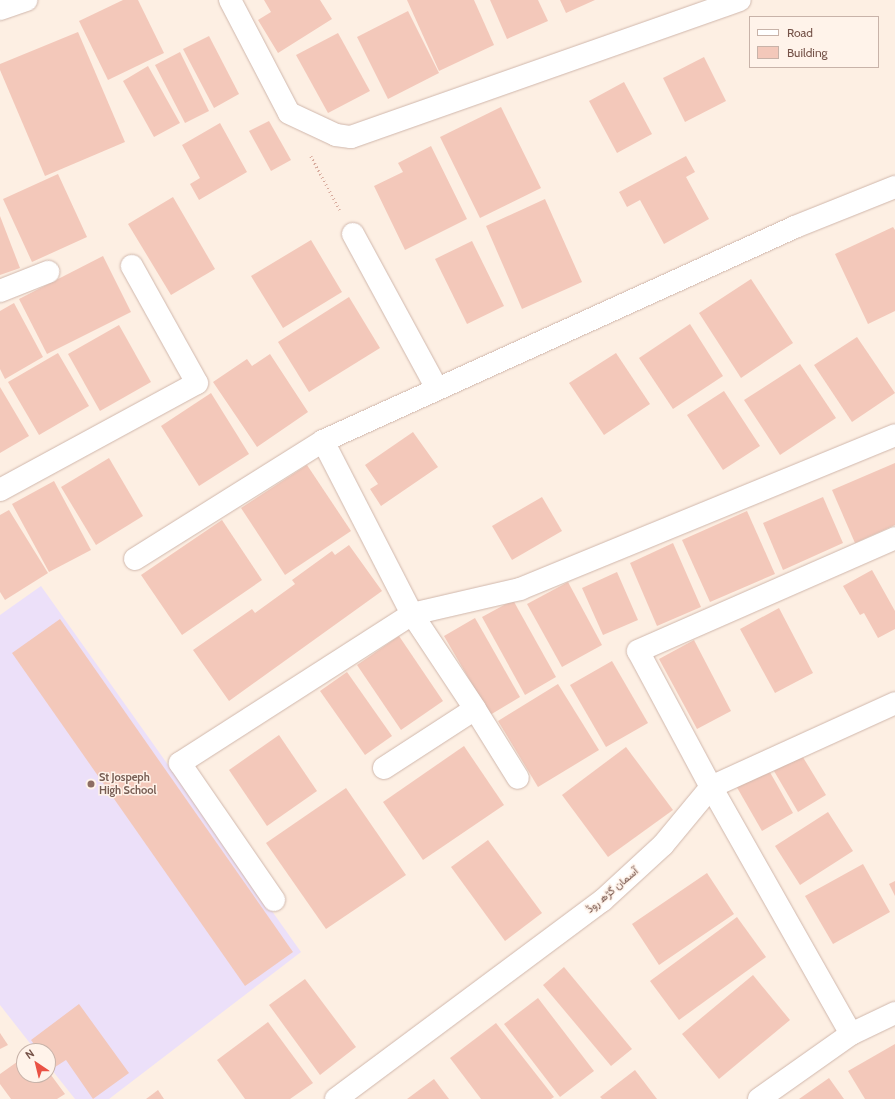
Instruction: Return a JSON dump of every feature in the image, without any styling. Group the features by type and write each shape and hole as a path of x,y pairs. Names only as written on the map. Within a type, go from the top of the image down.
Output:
{"street":[{"path":"0,9 26,0"},
{"path":"230,0 289,113 336,135 351,137 740,0"},
{"path":"134,558 324,441 795,227 895,187"},
{"path":"353,234 437,389"},
{"path":"0,490 197,383 132,266"},
{"path":"0,291 48,272"},
{"path":"274,900 180,764 412,614 520,589 895,435"},
{"path":"324,441 412,614 475,709 518,778"},
{"path":"851,1034 711,787 638,651 895,538"},
{"name":"آسمان گڑھ روڈ","path":"336,1099 602,901 663,846 711,787 895,703"},
{"path":"384,768 475,709"},
{"path":"760,1099 851,1034 895,1013"}],"path":[{"path":"309,151 353,234"}],"shaded area":[{"name":"St Jospeph High School","path":"41,586 301,952 109,1099 75,1099 56,1075 56,1043 30,1043 0,1005 0,615"}],"building":[{"path":"123,0 138,0 164,53 108,80 79,21"},
{"path":"264,0 320,0 332,19 278,53 258,20 271,12"},
{"path":"407,0 474,0 494,45 439,71"},
{"path":"490,0 538,0 548,21 507,39"},
{"path":"560,0 595,0 566,13"},
{"path":"408,11 439,73 388,99 357,37"},
{"path":"78,32 125,142 45,176 0,70 0,64"},
{"path":"338,33 370,91 328,113 296,55"},
{"path":"209,36 239,94 214,108 183,49"},
{"path":"180,52 209,111 185,123 155,65"},
{"path":"704,57 726,101 685,122 663,78"},
{"path":"148,66 180,123 154,137 123,81"},
{"path":"624,82 652,134 617,153 589,101"},
{"path":"501,107 541,188 480,218 440,137"},
{"path":"269,121 291,160 271,171 249,131"},
{"path":"220,123 247,172 199,200 190,184 200,178 182,145"},
{"path":"431,146 467,219 405,250 374,186 403,172 398,163"},
{"path":"686,156 695,172 686,177 709,219 664,244 640,200 627,207 619,192"},
{"path":"58,174 87,237 32,262 3,199"},
{"path":"173,197 215,269 171,295 128,224"},
{"path":"545,199 582,282 522,309 486,226"},
{"path":"0,216 20,268 0,275"},
{"path":"893,227 895,230 895,311 868,324 835,254"},
{"path":"311,240 342,292 283,328 251,276"},
{"path":"472,241 504,306 467,324 435,259"},
{"path":"103,256 131,312 47,354 19,299"},
{"path":"751,279 793,343 741,378 699,313"},
{"path":"349,297 380,348 309,392 278,342"},
{"path":"14,303 43,357 5,379 0,369 0,311"},
{"path":"690,324 723,376 673,409 639,358"},
{"path":"119,325 151,382 100,411 68,354"},
{"path":"857,337 895,393 852,422 814,365"},
{"path":"58,353 89,406 39,435 8,382"},
{"path":"616,353 650,404 604,435 569,383"},
{"path":"270,354 308,412 257,447 213,382 247,359 252,366"},
{"path":"800,364 836,418 780,455 744,400"},
{"path":"0,387 29,436 0,453"},
{"path":"724,391 760,446 723,470 687,415"},
{"path":"211,393 249,454 199,486 161,426"},
{"path":"413,432 438,467 381,506 370,489 378,484 365,465"},
{"path":"109,458 143,516 96,545 61,487"},
{"path":"895,463 895,525 855,543 832,490"},
{"path":"307,465 351,531 285,575 241,508"},
{"path":"54,481 91,550 49,572 12,504"},
{"path":"542,497 562,531 512,560 492,526"},
{"path":"823,497 843,543 783,570 763,523"},
{"path":"9,510 48,573 5,600 0,592 0,515"},
{"path":"747,511 775,574 710,602 682,540"},
{"path":"222,520 262,580 182,635 141,575"},
{"path":"673,543 701,607 657,626 630,563"},
{"path":"349,545 382,591 229,701 193,650 252,609 255,613 295,584 292,580 332,551 335,555"},
{"path":"872,570 895,611 895,629 878,638 864,613 860,615 843,586"},
{"path":"617,572 638,620 603,635 582,588"},
{"path":"568,582 602,645 562,667 527,604"},
{"path":"513,600 556,677 525,695 482,617"},
{"path":"779,608 813,673 775,693 740,629"},
{"path":"475,618 520,697 490,715 444,636"},
{"path":"60,619 293,952 245,986 12,653"},
{"path":"399,636 443,701 401,730 357,665"},
{"path":"694,640 731,711 697,729 659,659"},
{"path":"612,661 648,723 606,747 570,685"},
{"path":"347,672 392,736 365,755 320,691"},
{"path":"558,684 599,750 538,787 498,721"},
{"path":"279,735 317,791 267,826 229,770"},
{"path":"464,746 504,805 423,860 383,802"},
{"path":"626,747 673,810 608,857 562,795"},
{"path":"801,754 826,795 798,812 774,771"},
{"path":"767,767 793,813 762,831 735,784"},
{"path":"346,788 406,875 326,929 266,843"},
{"path":"828,812 853,851 800,885 775,846"},
{"path":"488,840 542,913 505,941 451,867"},
{"path":"863,864 890,912 833,944 805,896"},
{"path":"707,873 734,914 659,965 632,924"},
{"path":"895,881 895,896 889,884"},
{"path":"737,917 766,957 679,1020 650,981"},
{"path":"564,967 632,1049 611,1066 543,985"},
{"path":"753,975 790,1020 719,1079 682,1034"},
{"path":"305,979 356,1047 320,1075 269,1005"},
{"path":"538,998 594,1071 560,1097 504,1024"},
{"path":"79,1004 129,1073 93,1099 66,1060 56,1066 56,1043 33,1043 31,1040"},
{"path":"268,1022 313,1083 290,1099 245,1099 217,1060"},
{"path":"496,1023 554,1097 551,1099 481,1099 450,1058"},
{"path":"0,1033 8,1045 0,1049"},
{"path":"895,1044 895,1099 865,1099 848,1071"},
{"path":"16,1063 16,1083 56,1082 65,1094 57,1099 11,1099 0,1084 0,1074"},
{"path":"635,1070 657,1099 602,1099 600,1097"},
{"path":"829,1078 844,1099 799,1099"},
{"path":"434,1079 449,1099 407,1099"},
{"path":"158,1090 164,1099 146,1099"}],"place":[{"name":"St Jospeph High School","path":"91,784"}]}
